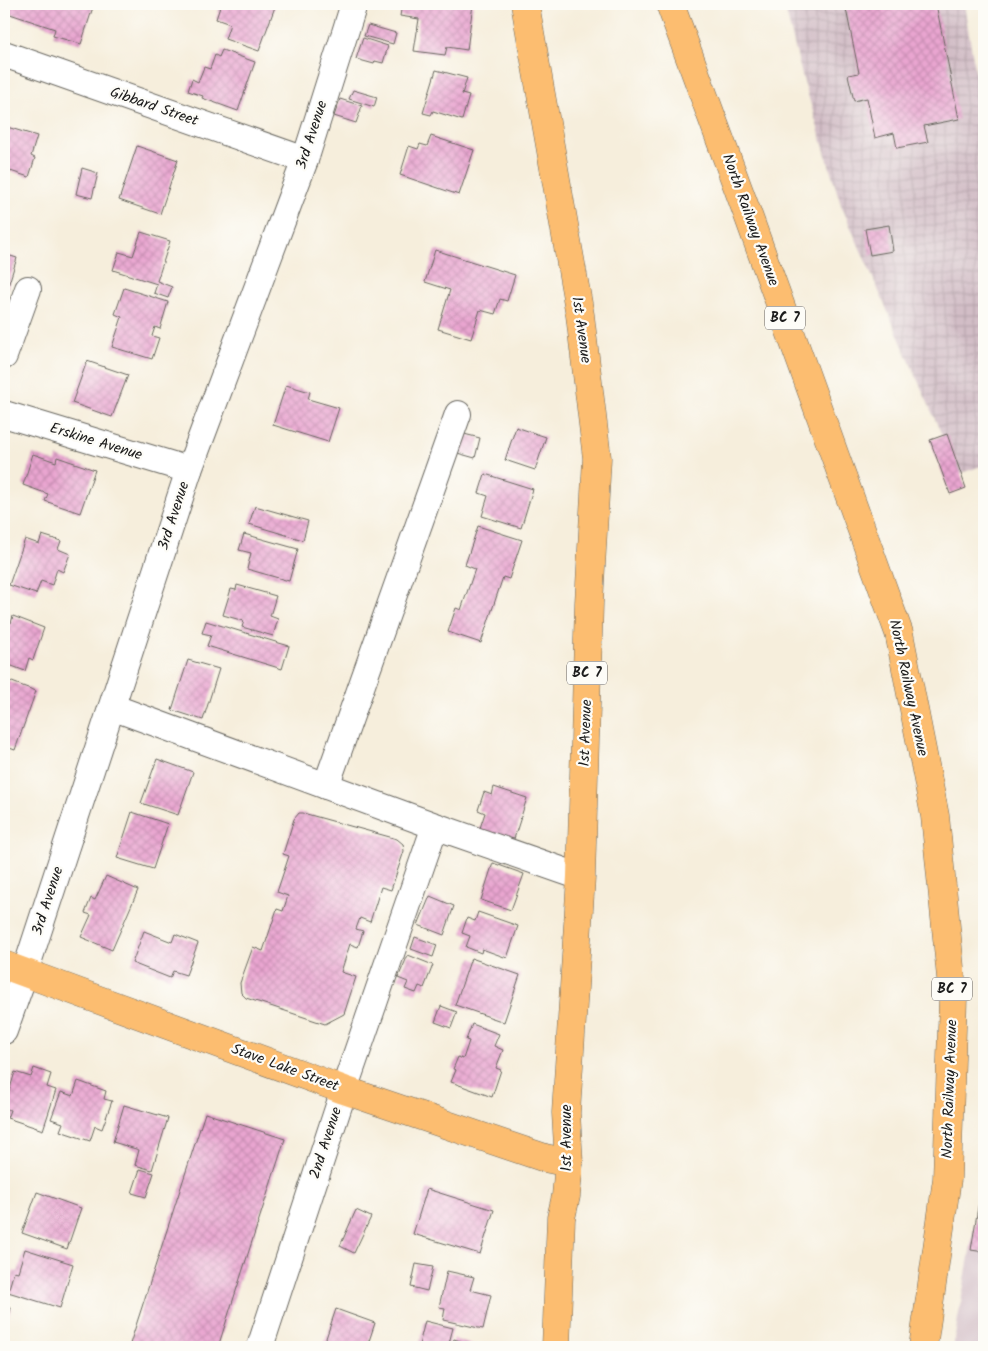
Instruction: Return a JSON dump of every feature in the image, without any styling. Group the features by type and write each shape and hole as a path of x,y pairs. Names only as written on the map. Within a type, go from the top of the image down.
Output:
{"main road":[{"name":"1st Avenue","path":"525,4 580,315 597,458 589,613 581,877 566,1113 569,1164 566,1196 561,1218 556,1347"},
{"name":"North Railway Avenue","path":"670,4 899,633 935,816 953,998 947,1179 923,1347"},
{"name":"Stave Lake Street","path":"14,969 344,1090 545,1158 569,1164"}],"street":[{"name":"3rd Avenue","path":"4,1031 14,969 112,707 189,470 305,160 354,4"},
{"name":"Gibbard Street","path":"4,54 305,160"},
{"path":"4,356 28,288"},
{"name":"Erskine Avenue","path":"4,414 189,470"},
{"path":"326,786 458,414"},
{"path":"112,707 435,826 581,877"},
{"name":"2nd Avenue","path":"260,1347 344,1090 435,826"}],"shaded area":[{"path":"784,4 964,4 984,124 984,465 959,474 841,205 802,75"},
{"path":"984,1186 984,1347 953,1347 981,1189"}],"building":[{"path":"4,4 94,4 81,44 53,36 55,29 4,12"},
{"path":"221,4 276,4 259,51 225,39 230,24 216,19"},
{"path":"402,4 473,4 467,50 447,47 445,55 414,51 419,19 400,16"},
{"path":"845,4 936,4 959,119 924,126 928,142 897,148 894,133 875,138 867,98 854,101 848,75 859,73"},
{"path":"368,25 396,33 393,44 364,36"},
{"path":"363,38 388,46 383,63 375,61 374,64 356,59"},
{"path":"222,50 255,62 238,111 188,91 192,79 198,82 204,67 210,69 215,55 219,57"},
{"path":"436,70 467,78 462,94 469,96 462,120 433,111 431,115 423,113"},
{"path":"353,90 377,97 374,107 349,99"},
{"path":"340,99 362,106 356,123 334,116"},
{"path":"7,127 37,136 31,156 35,158 29,177 4,169 4,138"},
{"path":"431,136 474,150 459,195 400,175 409,146 418,149 420,144 427,146"},
{"path":"137,146 178,160 160,214 119,200"},
{"path":"82,168 98,173 92,198 76,194"},
{"path":"889,225 893,251 870,255 865,229"},
{"path":"141,232 170,241 157,281 172,287 168,298 154,293 157,284 113,270 119,252 133,256"},
{"path":"435,250 515,275 507,301 500,299 495,314 480,310 471,339 438,329 450,290 425,282"},
{"path":"4,254 17,258 4,299"},
{"path":"124,288 168,302 160,329 155,327 152,336 159,338 152,359 112,347 122,317 115,314"},
{"path":"87,361 128,375 112,417 72,403"},
{"path":"286,385 310,392 308,399 339,408 328,442 273,425"},
{"path":"516,427 546,437 535,470 505,460"},
{"path":"456,432 480,438 475,458 450,451"},
{"path":"947,434 966,488 950,494 930,440"},
{"path":"33,454 56,462 57,457 95,470 80,513 45,501 48,494 23,485"},
{"path":"485,474 533,489 521,528 482,516 488,496 479,493"},
{"path":"255,506 308,521 303,540 249,524"},
{"path":"478,526 522,540 509,579 503,577 481,643 448,632 456,608 461,610 475,569 465,565"},
{"path":"244,534 298,549 289,581 247,569 251,553 239,550"},
{"path":"42,535 61,541 58,549 70,554 63,572 57,569 52,585 41,581 36,594 9,585 25,539 39,544"},
{"path":"237,585 276,596 270,616 278,619 273,636 242,627 244,621 223,615 231,589 236,590"},
{"path":"13,616 44,628 33,660 29,658 25,671 4,663 4,621 11,623"},
{"path":"206,621 289,646 282,669 207,646 211,635 202,633"},
{"path":"188,660 219,669 203,720 172,710"},
{"path":"4,679 36,691 15,750 4,746"},
{"path":"157,759 193,772 178,815 141,803"},
{"path":"494,787 527,798 513,842 479,831 485,813 478,810 484,792 492,795"},
{"path":"132,812 168,824 153,869 117,858"},
{"path":"299,813 397,839 403,844 404,851 391,890 381,887 370,922 360,918 356,929 363,931 358,947 350,944 341,972 356,977 344,1014 325,1024 246,998 241,993 240,983 253,947 263,951 277,909 283,911 288,896 277,892 289,856 283,854 294,819"},
{"path":"493,863 524,874 511,910 481,900"},
{"path":"106,876 138,890 112,950 81,937 91,915 85,913 91,898 95,900"},
{"path":"430,896 454,906 444,935 418,925"},
{"path":"478,912 518,926 507,958 482,949 481,953 466,947 470,936 462,933 467,918 475,921"},
{"path":"144,931 172,942 175,934 198,943 186,975 173,971 170,978 132,963"},
{"path":"415,937 437,945 433,957 411,949"},
{"path":"408,955 433,965 424,988 419,986 416,993 405,989 408,982 398,978"},
{"path":"471,958 520,975 504,1022 455,1005"},
{"path":"441,1006 457,1012 451,1028 435,1022"},
{"path":"472,1024 499,1034 494,1046 503,1050 496,1068 501,1070 492,1097 451,1082 456,1070 453,1069 458,1057 463,1059 469,1041 466,1040"},
{"path":"34,1068 51,1074 47,1087 56,1090 43,1130 7,1118 10,1110 4,1108 15,1072 31,1077"},
{"path":"78,1081 106,1091 104,1099 112,1101 102,1129 95,1126 90,1141 60,1131 63,1123 51,1119 61,1092 73,1096"},
{"path":"124,1105 168,1118 152,1170 135,1165 139,1150 113,1142"},
{"path":"205,1113 285,1139 218,1347 129,1347"},
{"path":"140,1169 154,1173 146,1197 132,1193"},
{"path":"427,1189 494,1210 480,1254 413,1234"},
{"path":"981,1189 984,1189 984,1252 971,1250"},
{"path":"37,1192 81,1208 67,1249 22,1233"},
{"path":"356,1210 371,1217 354,1253 340,1246"},
{"path":"25,1249 73,1264 60,1308 8,1292 14,1271 18,1272"},
{"path":"416,1264 433,1267 427,1291 411,1287"},
{"path":"447,1271 474,1277 470,1290 491,1295 483,1329 443,1320 445,1308 439,1307"},
{"path":"4,1306 11,1308 4,1331"},
{"path":"336,1309 375,1323 367,1347 323,1347"},
{"path":"425,1321 453,1328 448,1347 419,1345"},
{"path":"454,1339 478,1347 451,1347"}]}
